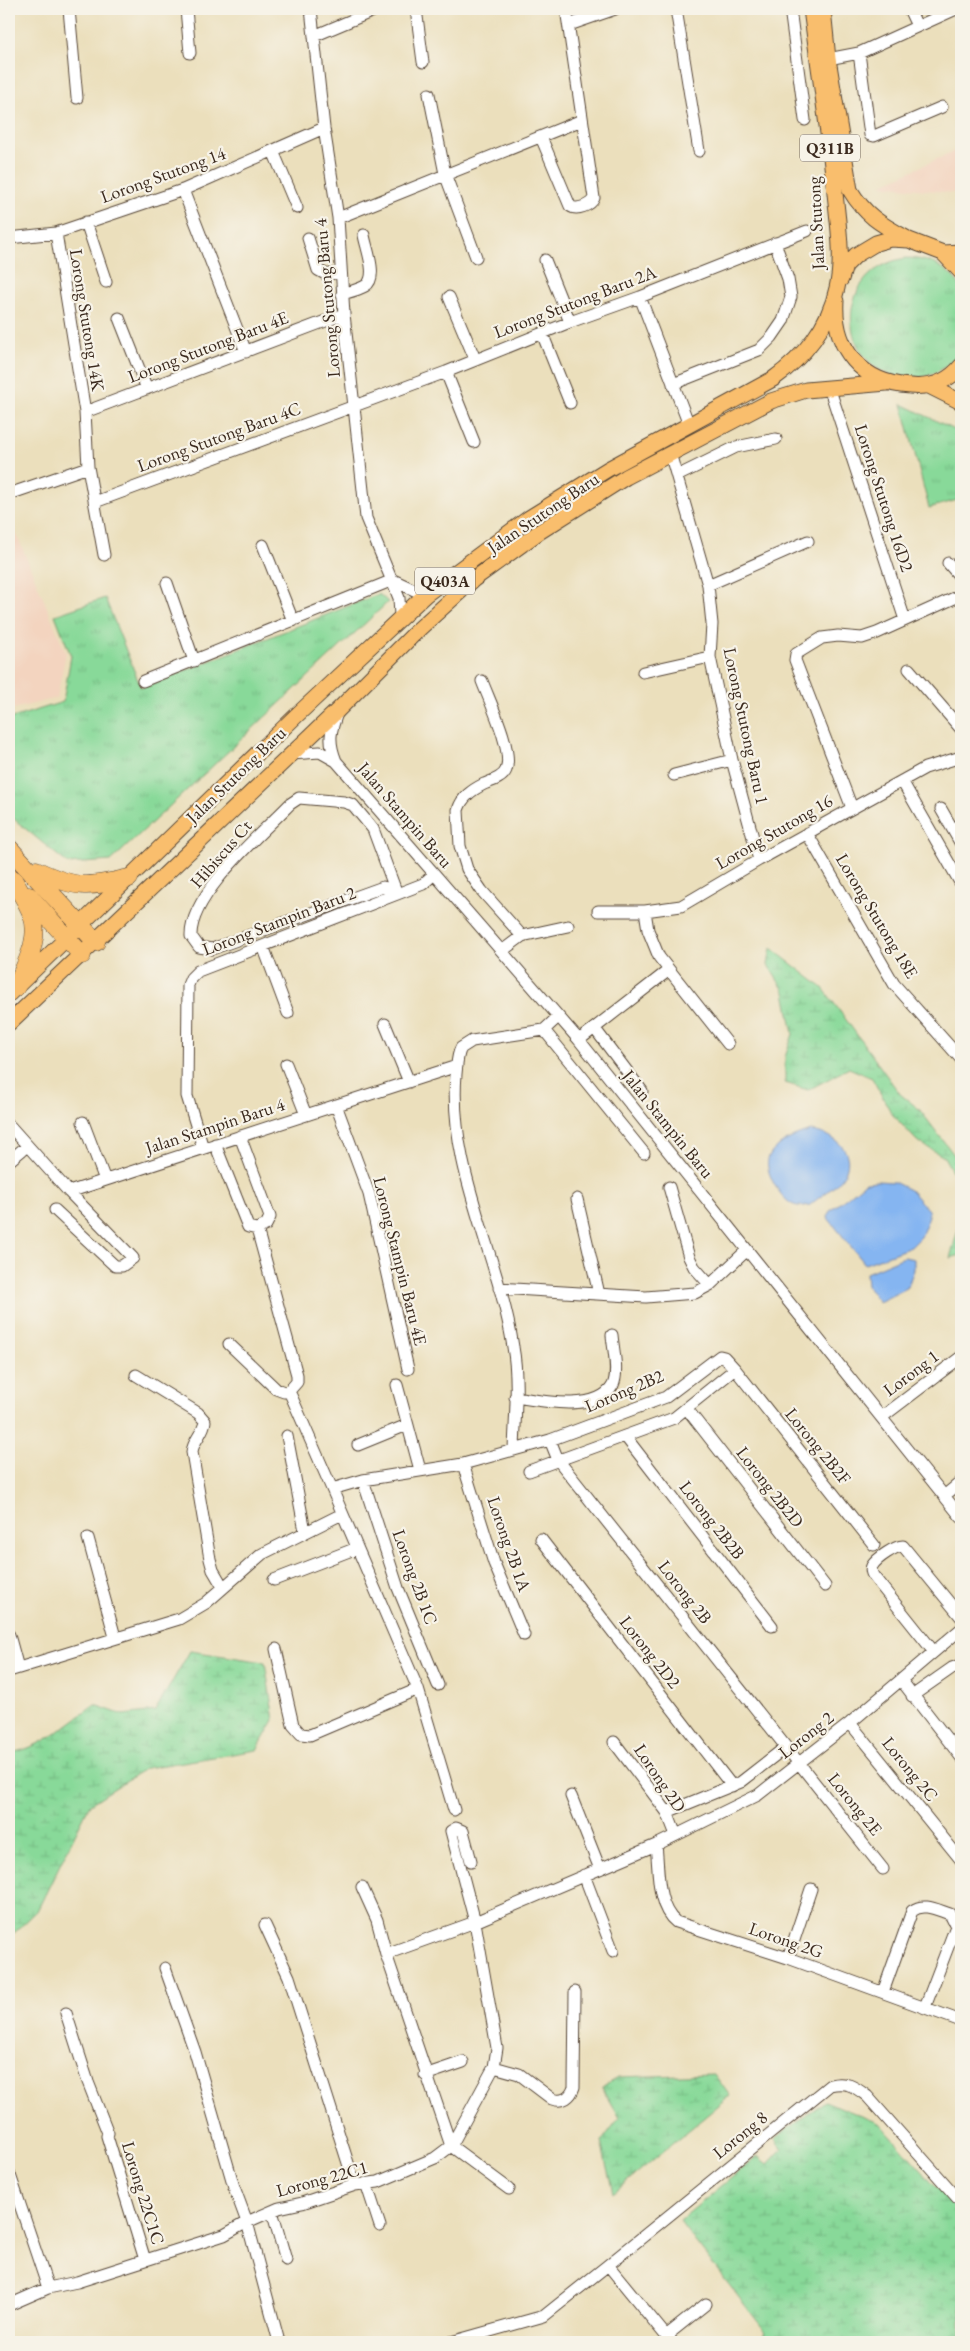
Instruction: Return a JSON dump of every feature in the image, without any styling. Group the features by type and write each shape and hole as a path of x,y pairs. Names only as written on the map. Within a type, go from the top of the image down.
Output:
{"highway":[{"path":"9,848 28,867 75,931 82,954"},
{"path":"28,867 77,886 92,887 130,878"},
{"path":"11,877 75,931 96,942"},
{"path":"11,877 32,915 35,929 32,948 12,991"}],"main road":[{"name":"Jalan Stutong","path":"811,9 839,231 837,287"},
{"name":"Jalan Stutong","path":"823,9 828,59 850,190 860,207 870,217 909,240"},
{"path":"887,383 874,379 864,371 846,349 835,319 837,287 846,266 864,250 890,239 909,240 943,253 961,252"},
{"path":"943,253 961,272"},
{"name":"Jalan Stutong Baru","path":"12,991 297,715 425,595 529,518 608,469 752,391 788,368 811,345 830,310 837,287"},
{"path":"929,386 946,380 961,366"},
{"name":"Jalan Stutong Baru","path":"9,1024 338,710 420,628 474,579 538,532 626,477 771,401 806,390 830,386 887,383 929,386"},
{"path":"929,386 961,402"}],"street":[{"path":"69,9 77,98"},
{"path":"186,9 190,53"},
{"name":"Lorong Stutong Baru 4","path":"311,9 324,128 338,218 342,294 366,518 394,580 399,598 400,616 397,622"},
{"path":"314,36 378,9"},
{"path":"416,9 423,62"},
{"path":"541,137 570,206 577,208 591,203 594,198 566,9"},
{"path":"569,25 615,9"},
{"path":"676,9 699,151"},
{"path":"790,9 805,120"},
{"path":"909,9 917,26"},
{"path":"828,59 859,53 956,9"},
{"path":"859,53 870,135 874,136 890,131 942,107"},
{"path":"428,94 445,174 476,256"},
{"path":"338,218 582,120"},
{"name":"Lorong Stutong 14","path":"9,238 56,233 183,190 324,128"},
{"path":"272,151 297,208"},
{"path":"183,190 246,352"},
{"path":"86,222 106,282"},
{"name":"Lorong Stutong Baru 2A","path":"355,406 807,231"},
{"name":"Lorong Stutong 14K","path":"56,233 85,412 88,467 104,555"},
{"path":"342,294 366,286 371,281 372,274 364,235"},
{"path":"308,238 318,270 327,274 341,271"},
{"path":"673,384 759,350 783,322 791,296 788,279 775,243"},
{"path":"546,260 570,322"},
{"path":"449,297 475,359"},
{"path":"640,297 689,425"},
{"name":"Lorong Stutong Baru 4E","path":"85,412 344,314"},
{"path":"119,318 147,389"},
{"path":"542,333 570,403"},
{"path":"446,372 474,442"},
{"name":"Lorong Stutong 16D2","path":"830,386 905,620"},
{"name":"Lorong Stutong Baru 4C","path":"95,502 355,406"},
{"path":"676,476 736,447 776,439"},
{"name":"Lorong Stutong Baru 1","path":"670,454 708,585 712,624 710,657 732,760 759,860"},
{"path":"9,494 88,467"},
{"path":"708,585 808,541"},
{"path":"263,545 293,621"},
{"path":"948,563 961,578"},
{"path":"143,681 394,580 425,595"},
{"path":"167,583 194,661"},
{"path":"852,808 795,660 796,654 822,638 838,636 862,638 961,596"},
{"path":"643,672 710,657"},
{"path":"909,668 961,729"},
{"path":"482,681 503,738 508,762 506,770 500,777 476,788 460,804 458,810 460,846 467,869 482,891 522,936"},
{"name":"Jalan Stampin Baru","path":"338,710 330,732 331,749 336,761 579,1040 961,1518"},
{"name":"Jalan Stampin Baru","path":"291,754 320,752 336,761"},
{"name":"Lorong Stutong 16","path":"598,911 646,911 681,906 759,860 925,768 961,757"},
{"path":"674,775 732,760"},
{"path":"902,781 961,884"},
{"name":"Hibiscus Ct","path":"299,798 353,805 373,829 394,895 383,886 212,949 199,947 191,936 194,915 217,879 290,804 299,798"},
{"path":"941,810 961,844"},
{"path":"932,833 949,822"},
{"name":"Lorong Stutong 18E","path":"807,833 894,984 961,1059"},
{"name":"Lorong Stampin Baru 2","path":"204,1148 187,1096 188,995 191,978 198,971 423,884 434,874"},
{"path":"646,911 653,945 669,970 728,1044"},
{"path":"502,951 522,936 568,926"},
{"path":"263,946 288,1013"},
{"path":"579,1040 669,970"},
{"path":"514,1450 514,1348 480,1221 469,1191 457,1127 457,1066 461,1048 472,1041 544,1030 558,1017"},
{"path":"385,1024 409,1082"},
{"path":"595,1029 642,1091"},
{"path":"544,1030 644,1153"},
{"path":"286,1064 306,1115"},
{"name":"Jalan Stampin Baru 4","path":"69,1192 457,1066"},
{"name":"Lorong Stampin Baru 4E","path":"336,1106 369,1194 408,1369"},
{"path":"83,1122 105,1180"},
{"path":"9,1125 69,1192 133,1258 122,1266 115,1266 56,1210"},
{"path":"215,1144 248,1227 257,1229 266,1225 270,1217 240,1136"},
{"path":"9,1161 27,1146"},
{"path":"670,1187 689,1257 694,1267 710,1285"},
{"path":"577,1199 599,1294"},
{"path":"229,1344 276,1389 284,1392 289,1391 297,1382 297,1375 257,1229"},
{"path":"499,1288 646,1298 695,1293 710,1285 746,1251"},
{"path":"515,1397 579,1404 594,1399 607,1391 613,1385 615,1376 612,1335"},
{"name":"Lorong 2B2","path":"332,1489 363,1480 463,1464 550,1440 666,1397 720,1356 724,1357 735,1370"},
{"name":"Lorong 1","path":"882,1417 961,1357"},
{"path":"529,1471 674,1418 735,1370"},
{"name":"Lorong 2B2F","path":"735,1370 874,1545"},
{"path":"136,1374 198,1413 205,1421 205,1426 193,1443 192,1452 210,1560 222,1587"},
{"path":"397,1385 420,1470"},
{"path":"289,1391 418,1689 454,1810"},
{"name":"Lorong 2B2D","path":"687,1409 825,1586"},
{"path":"358,1444 407,1425"},
{"path":"287,1436 305,1531"},
{"name":"Lorong 2B2B","path":"625,1436 772,1626"},
{"name":"Lorong 2B","path":"550,1440 558,1460 799,1763"},
{"name":"Lorong 2B 1A","path":"463,1464 494,1563 524,1635"},
{"name":"Lorong 2B 1C","path":"363,1480 398,1588 438,1685"},
{"path":"944,1496 961,1482"},
{"path":"9,1635 13,1670 115,1637 179,1619 206,1603 222,1587 262,1554 342,1514"},
{"path":"88,1538 115,1637"},
{"name":"Lorong 2D2","path":"541,1539 732,1786"},
{"path":"934,1652 874,1577 871,1572 872,1566 898,1546 904,1546 961,1617"},
{"path":"274,1580 356,1548"},
{"name":"Lorong 2","path":"386,1954 475,1922 600,1869 656,1845 758,1795 850,1724 961,1629"},
{"path":"276,1649 293,1725 301,1734 310,1735 418,1689"},
{"path":"912,1696 952,1668 961,1665"},
{"path":"901,1680 961,1757"},
{"name":"Lorong 2C","path":"850,1724 961,1860"},
{"name":"Lorong 2D","path":"614,1742 667,1812 676,1835"},
{"path":"667,1812 741,1782 786,1748"},
{"name":"Lorong 2E","path":"799,1763 883,1869"},
{"path":"572,1796 600,1869"},
{"path":"471,1860 463,1831 456,1828 451,1831 475,1922 497,2048 494,2067 519,2074 538,2089 558,2101 572,2094 575,1992"},
{"name":"Lorong 2G","path":"656,1845 664,1904 667,1915 676,1922 788,1958 926,2007 961,2022"},
{"path":"584,1875 613,1951"},
{"path":"362,1887 377,1920 425,2075 451,2146 509,2189"},
{"path":"788,1958 811,1889"},
{"path":"882,1992 912,1911 918,1907 925,1907 950,1914 956,1926 926,2007"},
{"path":"265,1925 289,1977 360,2184 380,2226"},
{"path":"165,1968 195,2052 234,2187 247,2222 279,2342"},
{"name":"Lorong 22C1C","path":"66,2013 88,2082 108,2133 107,2136 145,2260"},
{"path":"425,2075 463,2062"},
{"name":"Lorong 22C1","path":"9,2304 48,2288 77,2282 224,2235 272,2211 360,2184 378,2182 435,2158 451,2146 494,2067"},
{"name":"Lorong 8","path":"608,2265 830,2086 840,2082 853,2085 867,2096 961,2202"},
{"path":"9,2172 48,2288"},
{"path":"272,2211 286,2260"},
{"path":"451,2342 486,2338 551,2313 608,2265 669,2339 706,2304"}],"shaded area":[{"path":"961,148 961,194 881,185"},
{"path":"16,533 66,653 57,698 9,710 9,535"}],"green space":[{"path":"906,258 923,260 938,265 950,274 961,287 961,349 954,359 944,367 922,377 895,376 874,365 859,348 852,327 853,305 862,284 879,268"},
{"path":"902,404 961,433 961,499 929,508"},
{"path":"379,594 388,602 111,861 68,864 9,815 9,719 63,702 71,656 55,615 105,598 141,688"},
{"path":"771,948 823,988 900,1094 919,1109 961,1164 961,1192 960,1185 944,1157 917,1141 892,1114 872,1078 849,1068 808,1090 785,1083 785,1057 793,1034 785,992 768,965"},
{"path":"961,1219 961,1255 950,1258"},
{"path":"190,1651 265,1662 274,1720 257,1750 146,1768 90,1804 37,1911 9,1938 9,1753 21,1751 43,1741 95,1705 123,1715 155,1711"},
{"path":"714,2074 730,2096 613,2193 601,2142 619,2118 602,2088 618,2077"},
{"path":"825,2101 879,2123 961,2214 961,2342 759,2342 766,2332 679,2221 758,2156 768,2164 782,2149 775,2139"}],"water":[{"path":"811,1131 828,1136 842,1146 848,1161 847,1169 839,1182 810,1205 796,1206 784,1198 774,1184 768,1169 769,1157 782,1143"},
{"path":"866,1182 894,1182 910,1190 928,1210 929,1216 921,1237 911,1247 865,1264 828,1218 829,1212"},
{"path":"904,1257 914,1259 914,1270 907,1288 879,1302 867,1286 866,1273"}]}
